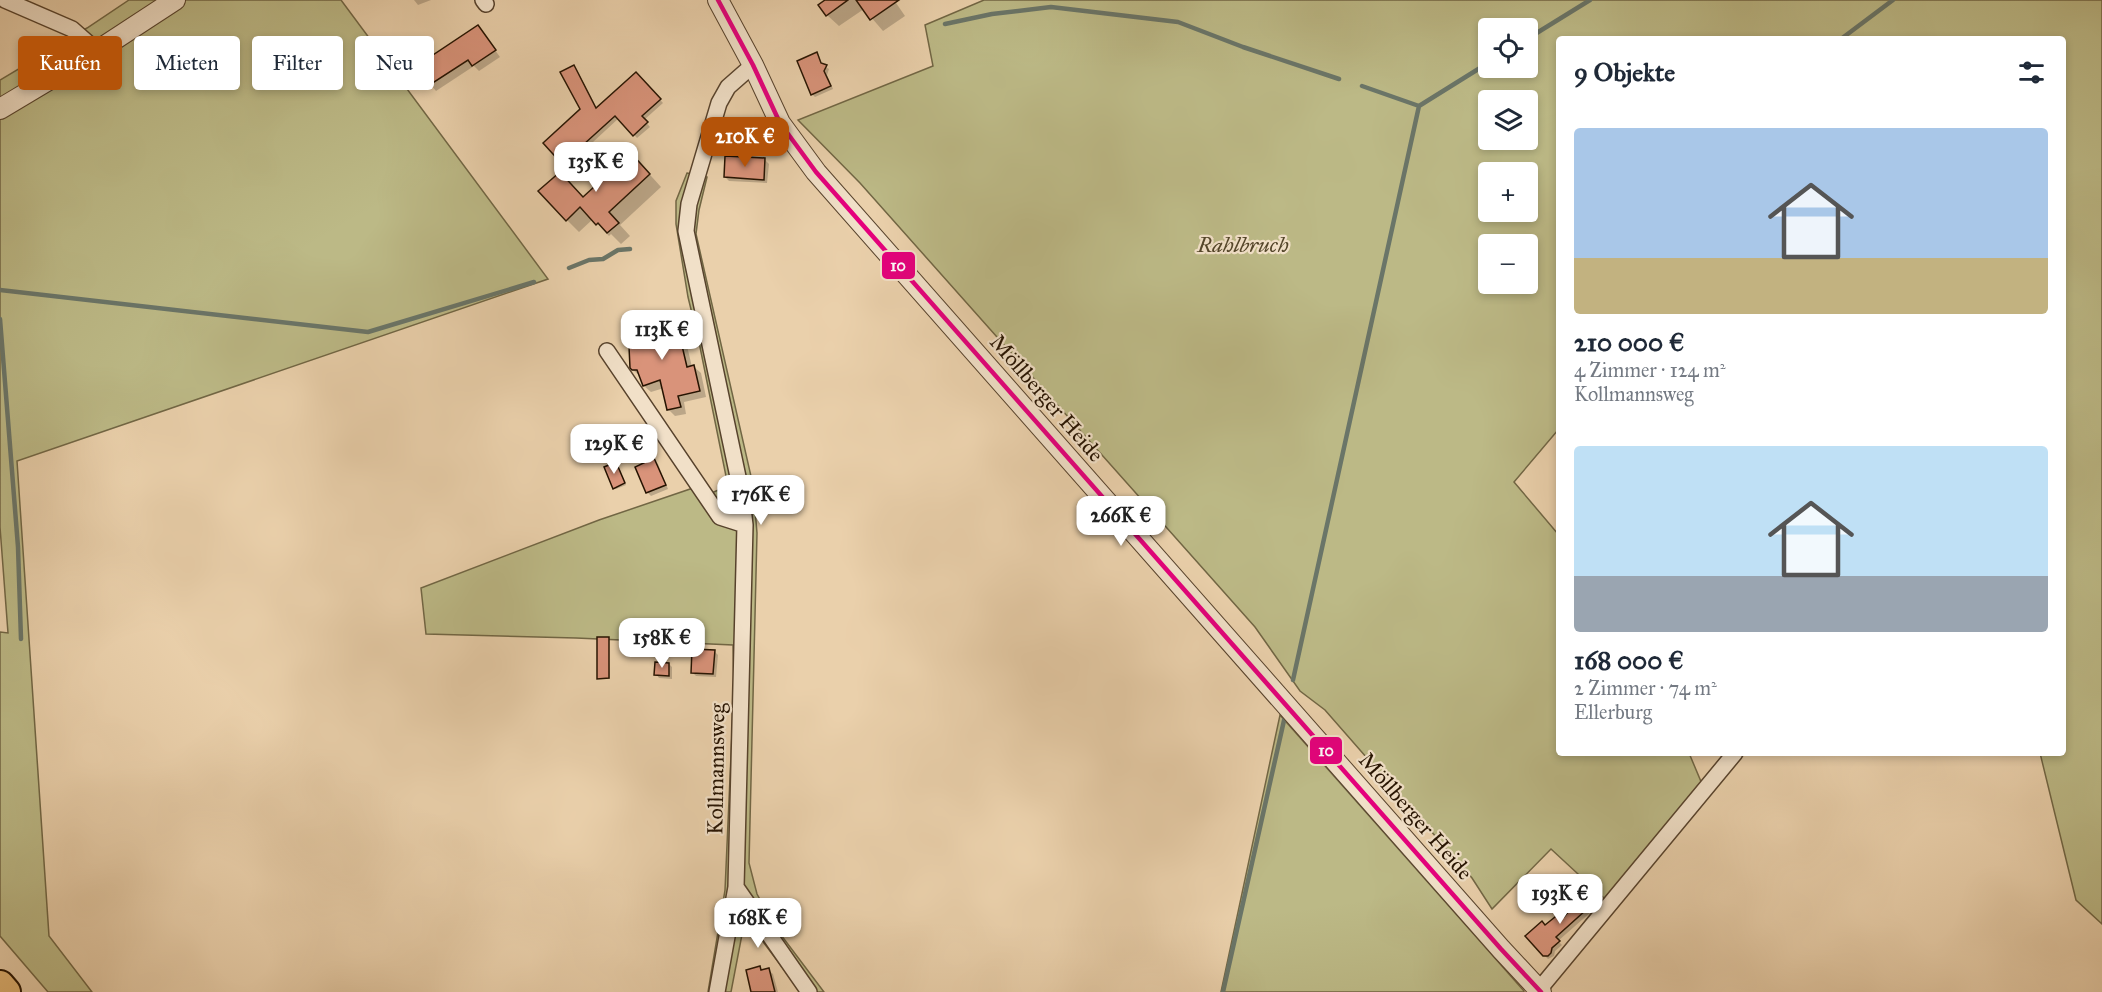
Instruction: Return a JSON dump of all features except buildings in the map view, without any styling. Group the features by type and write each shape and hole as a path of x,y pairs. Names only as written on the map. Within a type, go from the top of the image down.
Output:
{"highway":[{"path":"0,985 6,992"}],"street":[{"path":"5,0 72,29 80,36"},
{"path":"120,36 175,0"},
{"name":"Möllberger Heide","path":"718,0 753,65 780,123 816,172 1539,991"},
{"name":"Kollmannsweg","path":"717,992 736,887 745,525 741,491 686,231 689,204 719,103 728,87 753,65"},
{"path":"0,110 33,90"},
{"path":"607,351 720,517 745,525"},
{"path":"1539,991 1733,756"},
{"path":"736,887 809,992"}],"green space":[{"path":"129,0 341,0 368,36 355,36 355,90 408,90 548,279 17,461 49,936 92,992 48,992 0,936 0,632 8,633 0,527 0,80 18,69 18,90 122,90 122,36 74,36"},
{"name":"Rahlbruch","path":"984,0 2102,0 2102,924 2076,900 2041,756 2066,756 2066,36 1556,36 1556,432 1514,482 1556,532 1556,756 1690,756 1702,784 1556,978 1546,970 1604,898 1551,849 1492,909 1472,878 1325,710 1300,691 1255,627 860,183 798,120 933,66 925,25"},
{"path":"687,173 707,177 696,234 753,485 757,533 749,863 757,894 775,927 824,992 801,992 748,922 744,924 731,992 708,992 725,890 734,688 733,645 426,634 421,588 599,520 702,485 709,494 728,486 688,297 676,224 676,201"},
{"path":"1280,715 1524,991 1524,992 1221,992"}],"waterway":[{"path":"1538,32 1590,0"},
{"path":"1845,36 1893,0"},
{"path":"945,24 992,14 1051,7 1178,22 1243,47 1339,79"},
{"path":"1293,680 1419,106 1478,69"},
{"path":"1362,86 1419,106"},
{"path":"569,268 589,260 603,259 618,250 630,249"},
{"path":"0,290 368,332 534,282"},
{"path":"0,319 18,547 21,639"},
{"path":"1223,992 1285,716"}],"transit line":[{"name":"10","path":"718,0 753,65 780,123 816,172 1541,992"}]}
